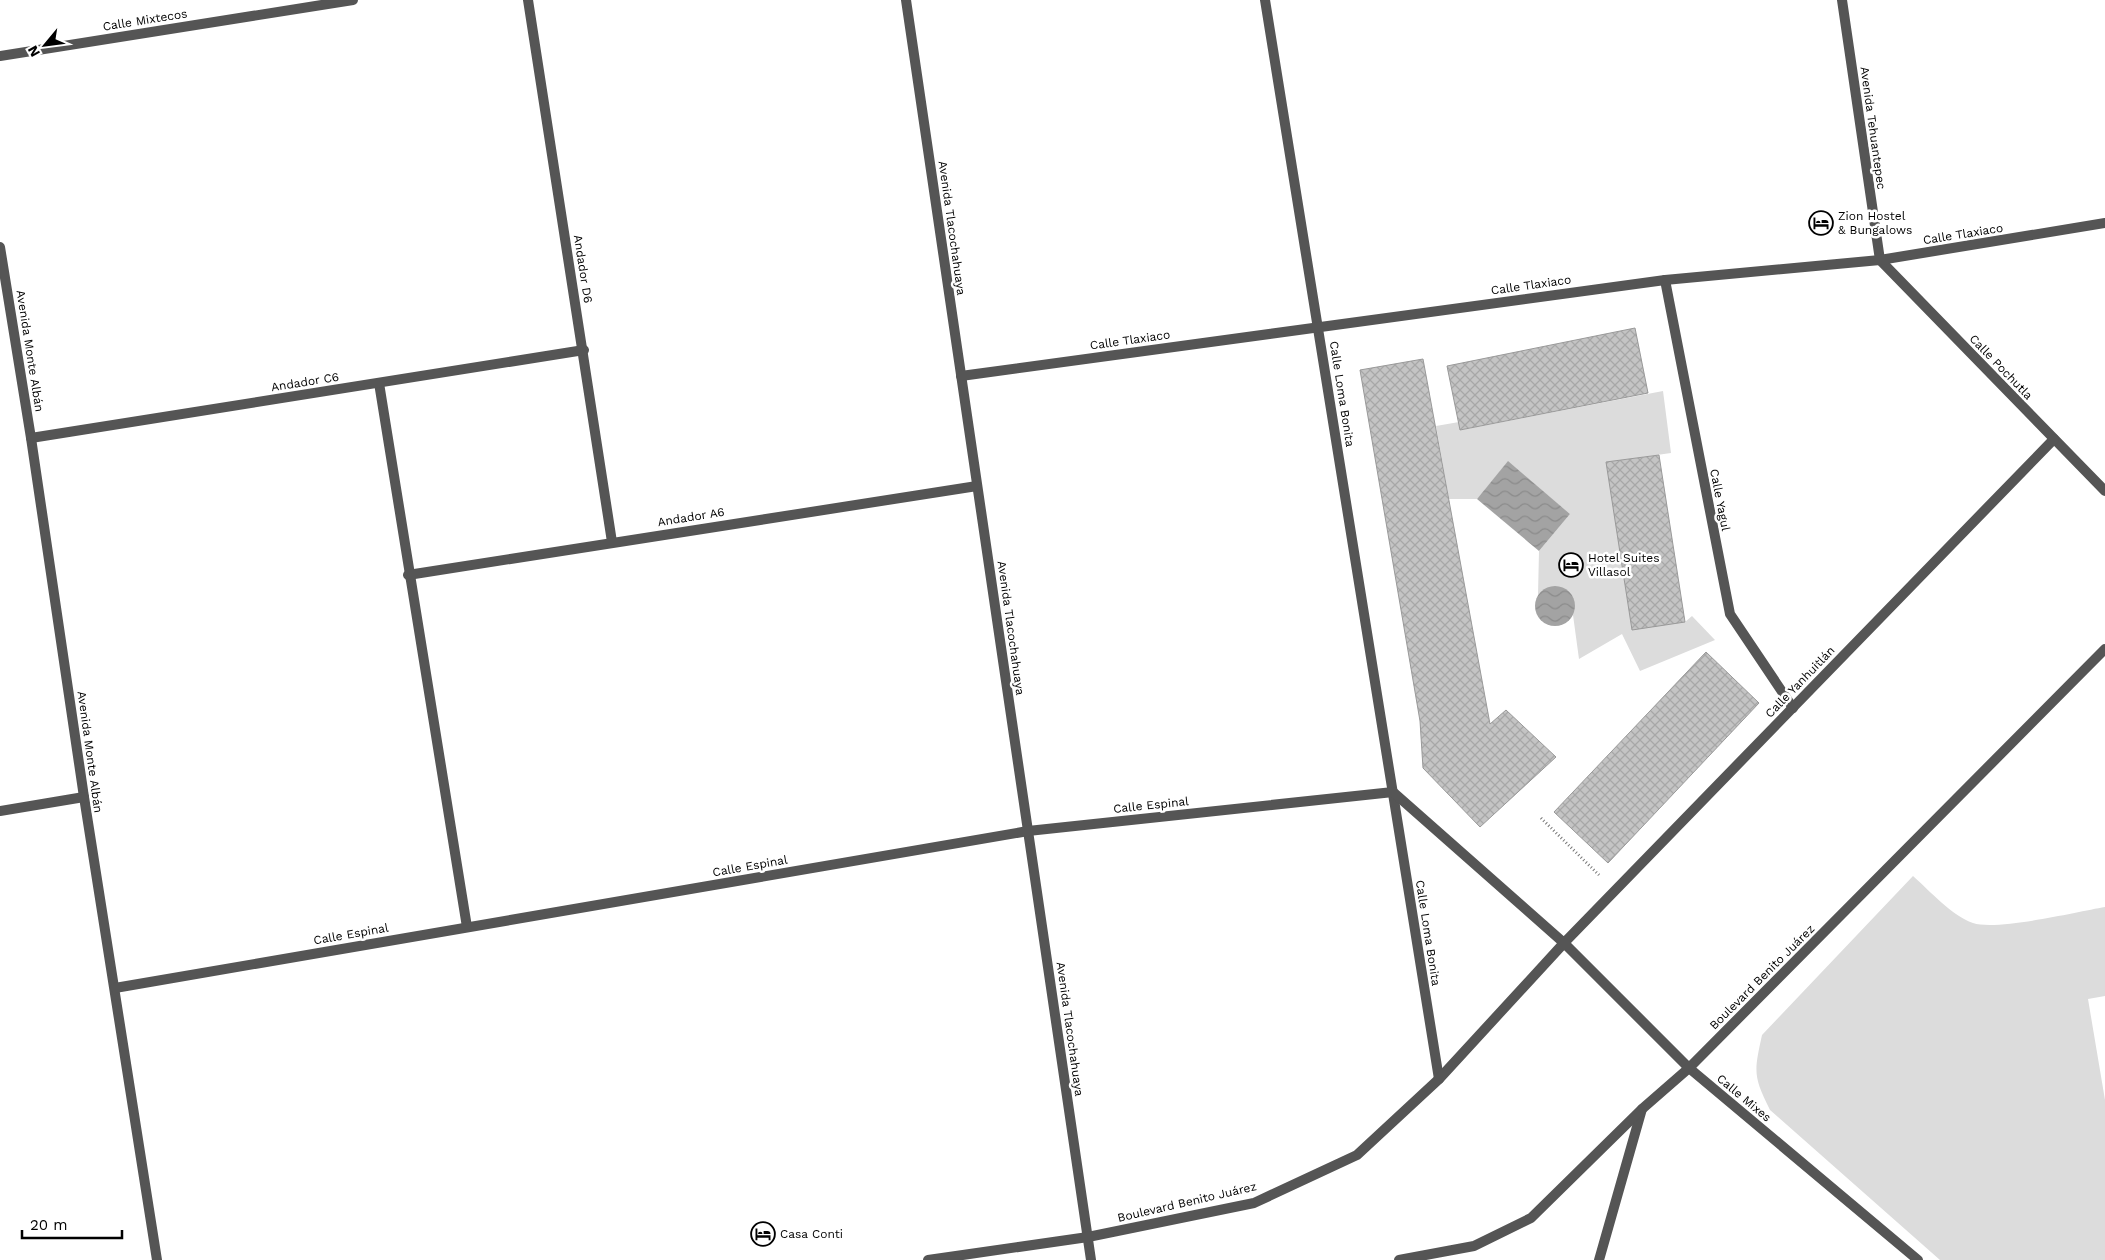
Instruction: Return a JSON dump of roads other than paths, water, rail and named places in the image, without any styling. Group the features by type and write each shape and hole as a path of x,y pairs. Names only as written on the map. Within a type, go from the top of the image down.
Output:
{"street":[{"name":"Calle Mixtecos","path":"0,56 321,2 353,0"},
{"name":"Andador D6","path":"528,0 584,350 612,542"},
{"name":"Avenida Tlacochahuaya","path":"906,0 1091,1260"},
{"name":"Calle Loma Bonita","path":"1266,0 1439,1079"},
{"name":"Avenida Tehuantepec","path":"1842,0 1880,260"},
{"name":"Calle Tlaxiaco","path":"961,376 1665,280 1880,260 2105,223"},
{"name":"Avenida Monte Albán","path":"0,247 157,1260"},
{"name":"Calle Pochutla","path":"1880,260 2105,492"},
{"name":"Calle Yagul","path":"1665,280 1730,614 1793,708"},
{"name":"Andador C6","path":"31,438 584,350"},
{"path":"379,383 408,575 466,927"},
{"name":"Calle Yanhuitlán","path":"1564,943 2054,439"},
{"name":"Andador A6","path":"408,575 977,486"},
{"name":"Boulevard Benito Juárez","path":"1399,1260 1474,1246 1531,1218 1642,1109 1689,1068 2105,649"},
{"name":"Calle Espinal","path":"114,988 1028,831 1393,792"},
{"path":"1393,792 1564,943"},
{"path":"0,811 84,797"},
{"name":"Boulevard Benito Juárez","path":"928,1260 1088,1237 1254,1203 1357,1155 1439,1079 1564,943"},
{"name":"Calle Mixes","path":"1564,943 1689,1068 1918,1260"},
{"path":"1599,1260 1642,1109"}],"water":[{"path":"1508,461 1570,514 1539,551 1477,499"},
{"path":"1559,586 1566,589 1572,595 1575,606 1574,614 1566,623 1559,626 1551,626 1544,623 1536,614 1535,602 1538,595 1547,587"}],"place":[{"name":"Zion Hostel & Bungalows","path":"1821,223"},
{"name":"Hotel Suites Villasol","path":"1571,565"},
{"name":"Casa Conti","path":"763,1234"}]}
